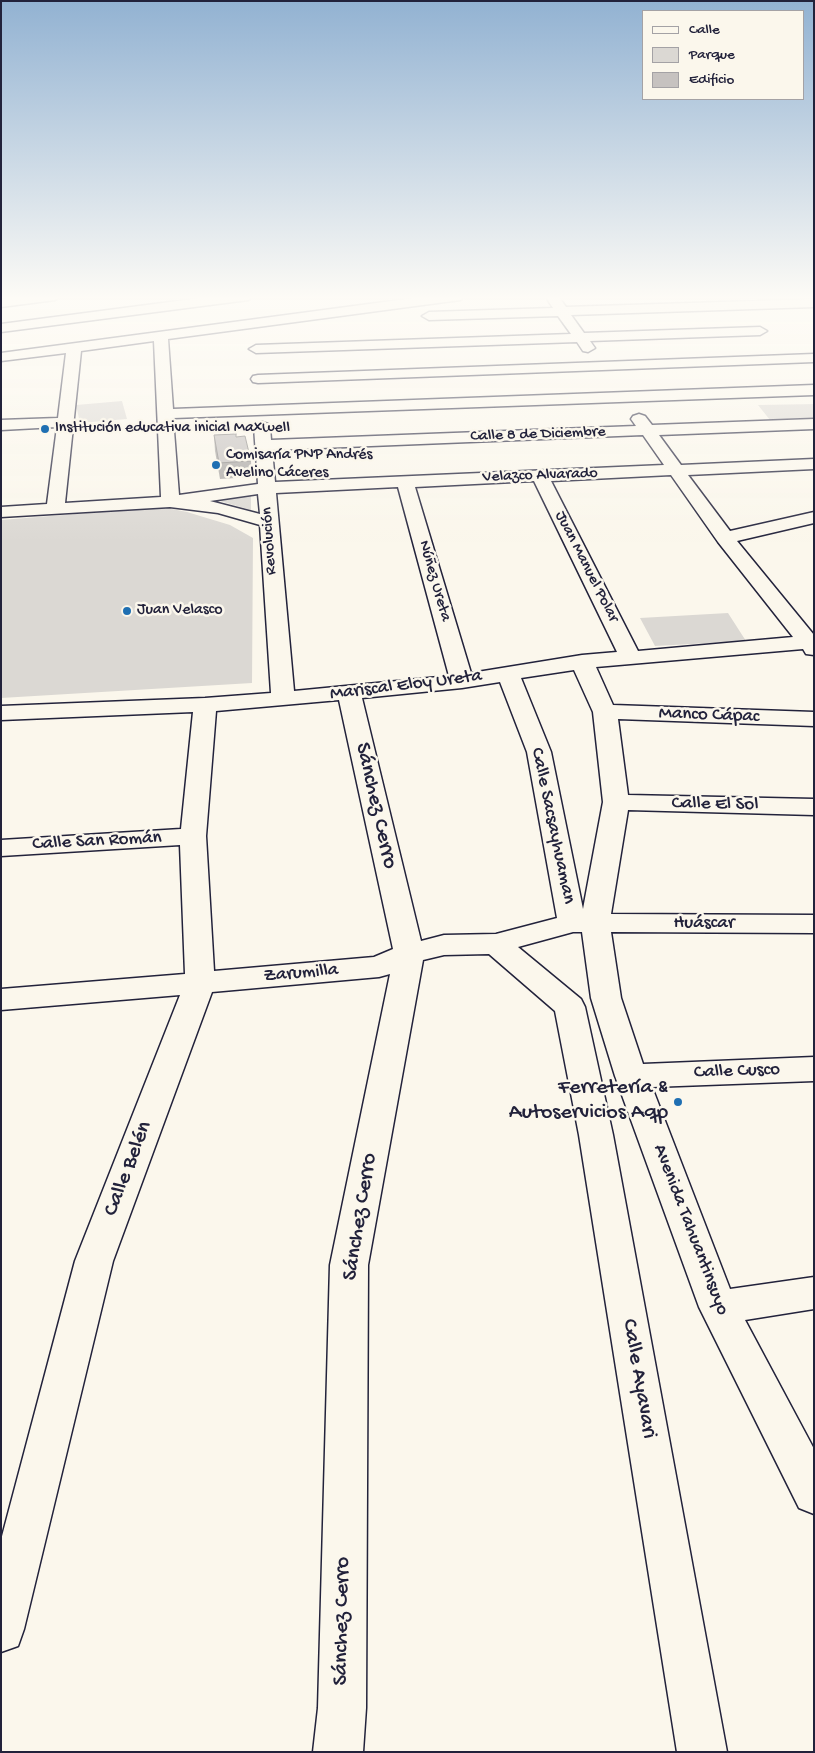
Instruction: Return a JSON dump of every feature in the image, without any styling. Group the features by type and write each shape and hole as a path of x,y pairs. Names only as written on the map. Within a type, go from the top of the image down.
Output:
{"street":[{"path":"55,509 70,378"},
{"path":"164,378 170,502"},
{"path":"258,379 291,378"},
{"path":"609,378 725,538 813,644"},
{"name":"Revolución","path":"258,379 262,410 266,488 283,700"},
{"path":"166,414 814,390"},
{"path":"1,425 65,422"},
{"name":"Calle 8 de Diciembre","path":"263,445 814,424"},
{"name":"Velazco Alvarado","path":"170,502 266,488 814,464"},
{"name":"Juan Manuel Polar","path":"540,476 631,659"},
{"name":"Núñez Ureta","path":"406,482 462,681"},
{"path":"1,512 170,502 220,508 269,522"},
{"path":"725,538 814,517"},
{"path":"794,522 814,531"},
{"name":"Mariscal Eloy Ureta","path":"1,713 283,700 462,681 582,662 813,644"},
{"name":"Avenida Tahuantinsuyo","path":"582,662 605,712 616,802 583,923 588,1002 631,1076 718,1307 814,1493"},
{"name":"Calle Sacsayhuaman","path":"508,673 539,752 583,923"},
{"name":"Sánchez Cerro","path":"338,1752 342,1708 349,1264 409,954 349,692"},
{"name":"Calle Belén","path":"1,1629 94,1261 200,983 193,836 204,705"},
{"name":"Manco Cápac","path":"605,712 814,719"},
{"name":"Calle El Sol","path":"616,802 814,807"},
{"name":"Calle San Román","path":"1,848 193,836"},
{"name":"Huáscar","path":"583,923 814,924"},
{"name":"Zarumilla","path":"1,1000 379,967 409,954 444,945 496,944 583,923"},
{"path":"496,944 588,1002"},
{"name":"Calle Ayavari","path":"588,1002 596,1135 702,1752"},
{"name":"Calle Cusco","path":"631,1076 814,1069"},
{"path":"718,1307 814,1294"}],"green space":[{"path":"122,401 127,419 80,423 76,405"},
{"path":"814,404 814,419 770,420 758,405"},
{"path":"251,494 251,510 209,498"},
{"name":"Juan Velasco","path":"162,507 187,512 230,525 253,538 252,683 1,698 1,520"},
{"path":"728,613 746,641 655,646 640,618"}],"building":[{"path":"236,434 236,437 245,436 251,461 219,463 214,435"}],"place":[{"name":"Institución educativa inicial Maxwell","path":"45,429"},
{"name":"Comisaría PNP Andrés Avelino Cáceres","path":"216,465"},
{"name":"Juan Velasco","path":"127,611"},
{"name":"Ferretería & Autoservicios Aqp","path":"678,1102"}]}
